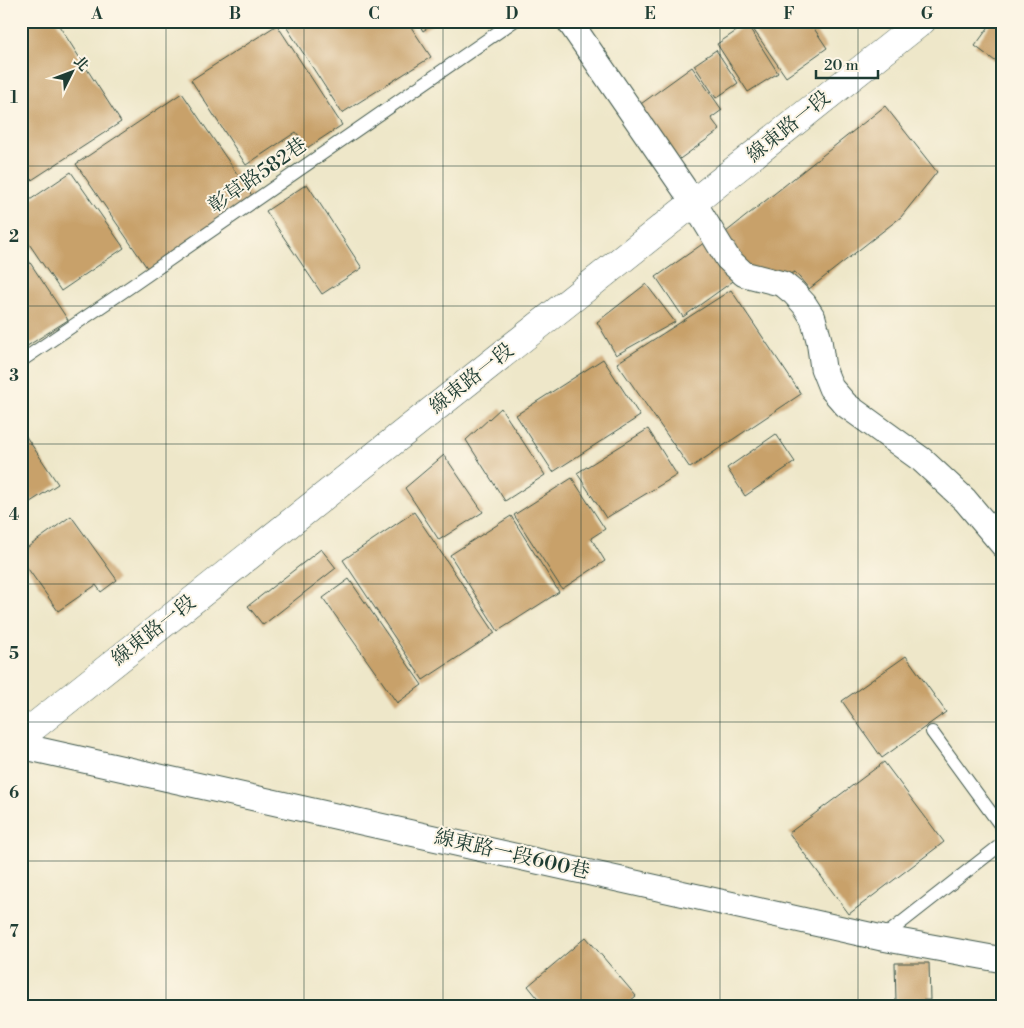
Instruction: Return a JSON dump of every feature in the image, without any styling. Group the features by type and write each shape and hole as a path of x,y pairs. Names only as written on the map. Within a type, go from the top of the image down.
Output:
{"main road":[{"name":"線東路一段","path":"21,737 922,21"}],"street":[{"path":"569,21 694,203 728,259 744,274 782,284 804,304 812,318 820,340 823,368 837,396 846,405 935,471 965,500 1003,545"},
{"name":"線東路一段600巷","path":"21,746 882,938 1003,960"}],"lane":[{"name":"彰草路582巷","path":"21,361 514,21"},
{"path":"932,732 1003,829"},
{"path":"882,938 1003,843"}],"building":[{"path":"21,21 56,21 121,122 21,187"},
{"path":"299,21 407,21 431,57 342,113 287,28"},
{"path":"417,21 438,21 423,31"},
{"path":"757,21 809,21 827,48 786,77 751,26"},
{"path":"993,21 1003,21 1003,67 975,46"},
{"path":"747,24 778,73 748,92 717,44"},
{"path":"277,25 342,125 307,148 296,132 246,165 191,80"},
{"path":"716,50 738,83 716,98 694,65"},
{"path":"692,67 722,110 711,118 720,130 677,161 638,106"},
{"path":"182,93 257,203 152,275 76,164"},
{"path":"885,106 937,172 901,217 809,289 795,272 778,278 750,273 721,236"},
{"path":"71,172 124,248 61,291 21,232 21,206"},
{"path":"307,184 362,268 322,294 266,211"},
{"path":"708,240 736,279 683,317 656,277"},
{"path":"21,249 68,320 21,350"},
{"path":"646,284 675,322 616,355 597,322"},
{"path":"731,290 801,394 690,468 617,363"},
{"path":"603,359 640,416 553,472 516,415"},
{"path":"501,408 545,475 505,501 466,440"},
{"path":"21,429 58,484 21,508"},
{"path":"648,429 677,475 606,518 577,473"},
{"path":"776,434 795,462 745,496 727,468"},
{"path":"444,455 483,512 439,540 405,488"},
{"path":"572,478 605,529 591,538 605,561 562,589 514,515"},
{"path":"414,512 495,633 423,680 343,560"},
{"path":"71,516 117,580 101,592 96,585 58,611 21,559 21,552"},
{"path":"511,516 559,592 498,631 450,555"},
{"path":"321,549 336,568 263,625 248,606"},
{"path":"349,579 422,685 397,703 323,598"},
{"path":"906,656 946,712 882,758 842,701"},
{"path":"884,762 944,842 849,914 789,833"},
{"path":"586,937 636,996 623,1007 545,1007 528,986"},
{"path":"895,963 929,963 930,1000 896,1001"}]}
